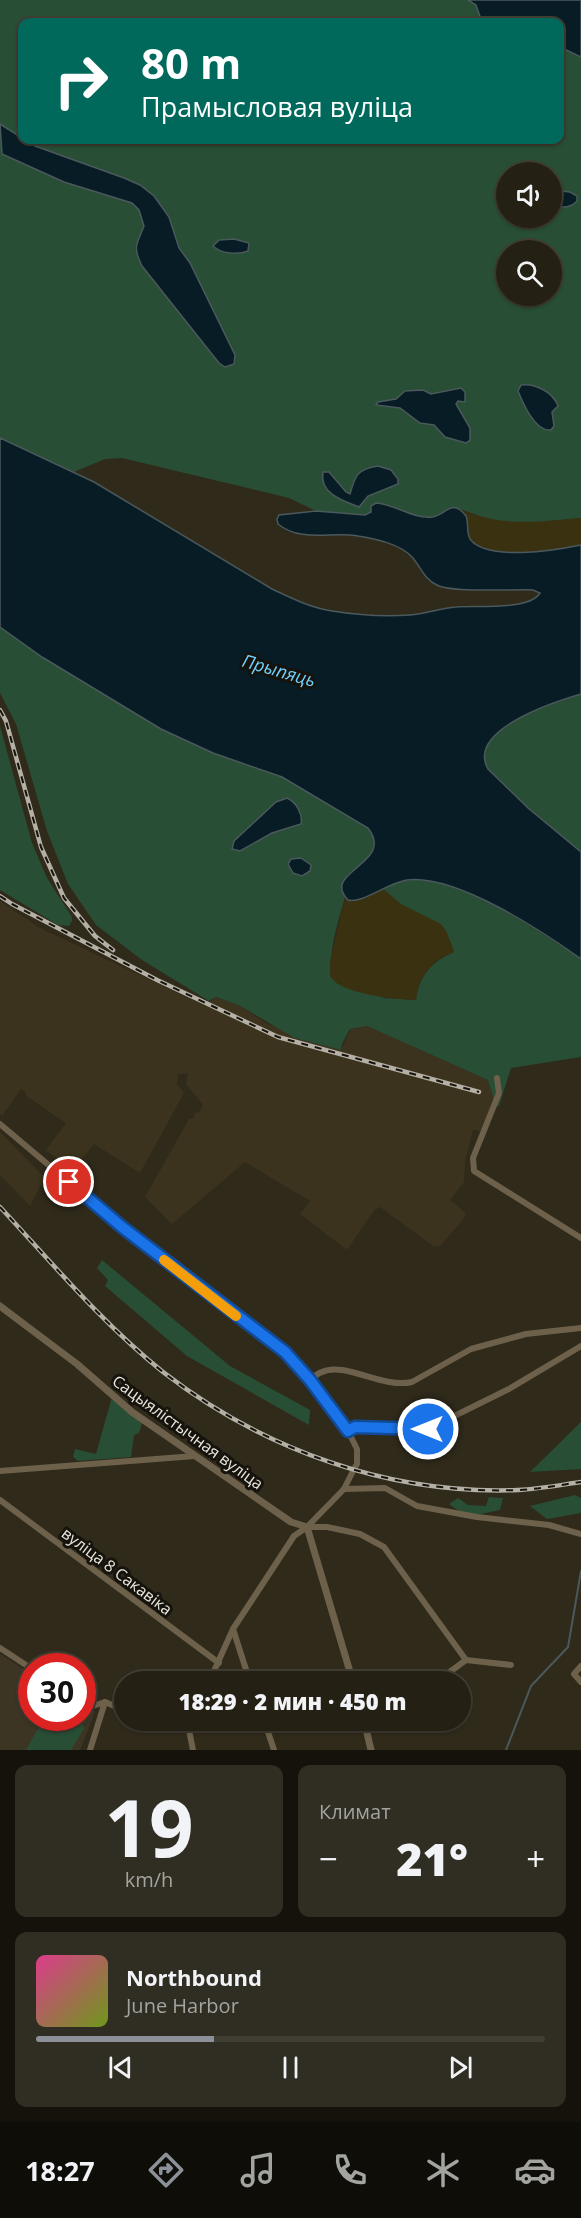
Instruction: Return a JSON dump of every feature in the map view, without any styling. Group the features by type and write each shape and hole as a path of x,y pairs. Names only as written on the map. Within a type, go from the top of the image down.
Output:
{"street":[{"path":"497,1078 499,1094 473,1158 472,1166 477,1173 581,1238"},
{"path":"0,1124 122,1227 285,1352 310,1380 348,1431 357,1449 357,1464 344,1489 307,1527 294,1536 233,1629 215,1671"},
{"name":"Сацыялістычная вуліца","path":"0,1306 77,1364 132,1412 291,1522 307,1527 327,1527 360,1534 384,1547 466,1660"},
{"path":"310,1380 322,1371 333,1370 352,1372 379,1381 405,1383 471,1349 526,1334 581,1328"},
{"path":"348,1431 355,1427 428,1429 509,1389 581,1346"},
{"path":"0,1471 195,1456"},
{"path":"344,1489 385,1488 417,1506 477,1517 549,1525 581,1533"},
{"name":"вуліца 8 Сакавіка","path":"0,1500 219,1663"},
{"path":"307,1527 350,1671"},
{"path":"233,1629 246,1671"},
{"path":"0,1648 18,1660"},
{"path":"451,1671 466,1660 511,1665"},
{"path":"581,1666 574,1674 581,1682"},
{"path":"96,1705 105,1702 114,1706"},
{"path":"89,1749 105,1702"},
{"path":"191,1731 193,1750"},
{"path":"268,1731 274,1750"},
{"path":"367,1731 371,1750"}],"shaded area":[{"path":"0,901 40,928 205,1006 216,997 240,1006 266,1023 341,1050 351,1029 367,1026 488,1080 493,1096 493,1106 481,1131 473,1130 465,1161 464,1182 450,1200 466,1213 463,1220 440,1246 433,1246 380,1207 375,1209 347,1250 300,1214 310,1201 245,1162 172,1224 145,1197 189,1119 192,1119 196,1112 199,1113 203,1105 186,1084 188,1073 178,1074 177,1084 184,1093 140,1173 94,1144 73,1171 46,1150 66,1123 26,1096 26,1092 21,1089 2,1116 0,1114"},
{"path":"0,1132 45,1178 30,1206 0,1175"},
{"path":"0,1654 18,1666 18,1731 88,1731 80,1750 0,1750"}],"green space":[{"path":"0,0 581,0 581,518 512,523 496,521 453,508 432,517 425,517 378,503 371,506 371,512 365,515 316,511 289,498 122,458 105,459 74,472 0,438"},
{"path":"0,627 42,657 161,729 213,753 282,777 368,828 374,842 373,849 365,861 347,875 342,892 345,897 331,956 333,977 338,984 385,998 416,1000 420,984 428,970 439,960 454,952 446,931 397,902 382,888 402,881 414,880 434,882 455,888 501,909 581,959 581,1057 511,1068 499,1106 493,1106 493,1096 488,1080 367,1026 350,1029 341,1050 295,1038 240,1006 216,997 209,1001 142,960 96,925 68,884 47,831 16,724 0,693"},
{"path":"581,694 581,852 528,808 488,769 485,755 490,742 501,730 516,720"},
{"path":"0,726 32,843 47,878 72,917 69,926 58,925 0,890"},
{"path":"102,1260 230,1366 310,1410 309,1425 187,1356 105,1286 108,1280 97,1268"},
{"path":"112,1397 142,1423 139,1433 134,1435 131,1457 78,1461 73,1457 75,1449 96,1454"},
{"path":"581,1422 581,1469 530,1472"},
{"path":"575,1495 581,1498 581,1513 547,1519 530,1506"},
{"path":"489,1497 503,1498 500,1510 467,1517 449,1504 458,1498 468,1505 486,1506"},
{"path":"37,1731 82,1731 71,1750 26,1750"}],"sand":[{"path":"459,509 490,519 505,521 534,522 581,518 581,545 523,552 492,550 479,546 471,539 467,520"},
{"path":"382,888 401,904 441,924 454,952 439,959 428,970 420,984 416,1000 357,992 346,988 330,976 330,961 345,897 348,900 365,899"}],"water":[{"path":"468,0 581,0 581,57 564,49 564,18 481,18 476,5"},
{"path":"0,124 18,135 18,144 32,144 124,178 140,185 154,196 169,217 179,248 190,263 235,355 234,364 225,367 219,363 142,266 136,249 144,226 139,210 132,203 64,182 2,154"},
{"path":"562,191 577,196 577,201 562,207"},
{"path":"234,239 249,243 248,251 230,253 220,251 213,246 219,240"},
{"path":"521,385 532,385 543,390 556,401 558,406 552,412 554,426 551,430 540,426 530,416 518,391"},
{"path":"461,388 465,392 465,402 458,401 456,404 470,428 470,440 466,443 445,437 434,425 420,423 400,408 376,405 378,402 396,399 405,391 423,390 431,394"},
{"name":"Прыпяць","path":"0,438 94,482 272,589 324,610 351,614 410,615 456,607 514,605 534,599 540,593 533,590 456,589 437,585 429,580 413,558 402,549 358,536 297,533 278,524 279,515 316,511 365,515 371,512 371,506 376,503 425,517 437,516 456,508 466,516 470,539 479,546 491,550 523,552 581,545 581,694 516,720 489,742 485,755 488,769 528,808 581,852 581,959 522,920 473,895 449,886 427,881 407,880 360,899 348,900 342,890 343,882 373,850 374,840 368,828 282,777 213,753 161,729 42,657 0,627"},
{"path":"378,466 391,470 398,479 398,484 368,496 359,507 334,496 323,480 323,472 329,472 350,494 361,471"},
{"path":"287,798 298,809 301,824 272,833 240,851 232,849 234,841 276,802"},
{"path":"301,858 311,865 310,871 302,876 293,873 288,864 291,859"}],"waterway":[{"path":"506,1750 531,1686 568,1647 581,1571"}],"railway":[{"path":"0,710 6,721 41,847 64,898 95,936 113,950"},
{"path":"0,896 157,980 278,1037 479,1092"},
{"path":"0,1207 99,1313 163,1372 202,1400 286,1445 330,1462 422,1485 470,1490 518,1490 581,1482"}],"slow traffic":[{"path":"164,1260 236,1316"}],"route":[{"path":"69,1182 216,1301 285,1352 310,1380 348,1431 355,1427 428,1429"}]}
